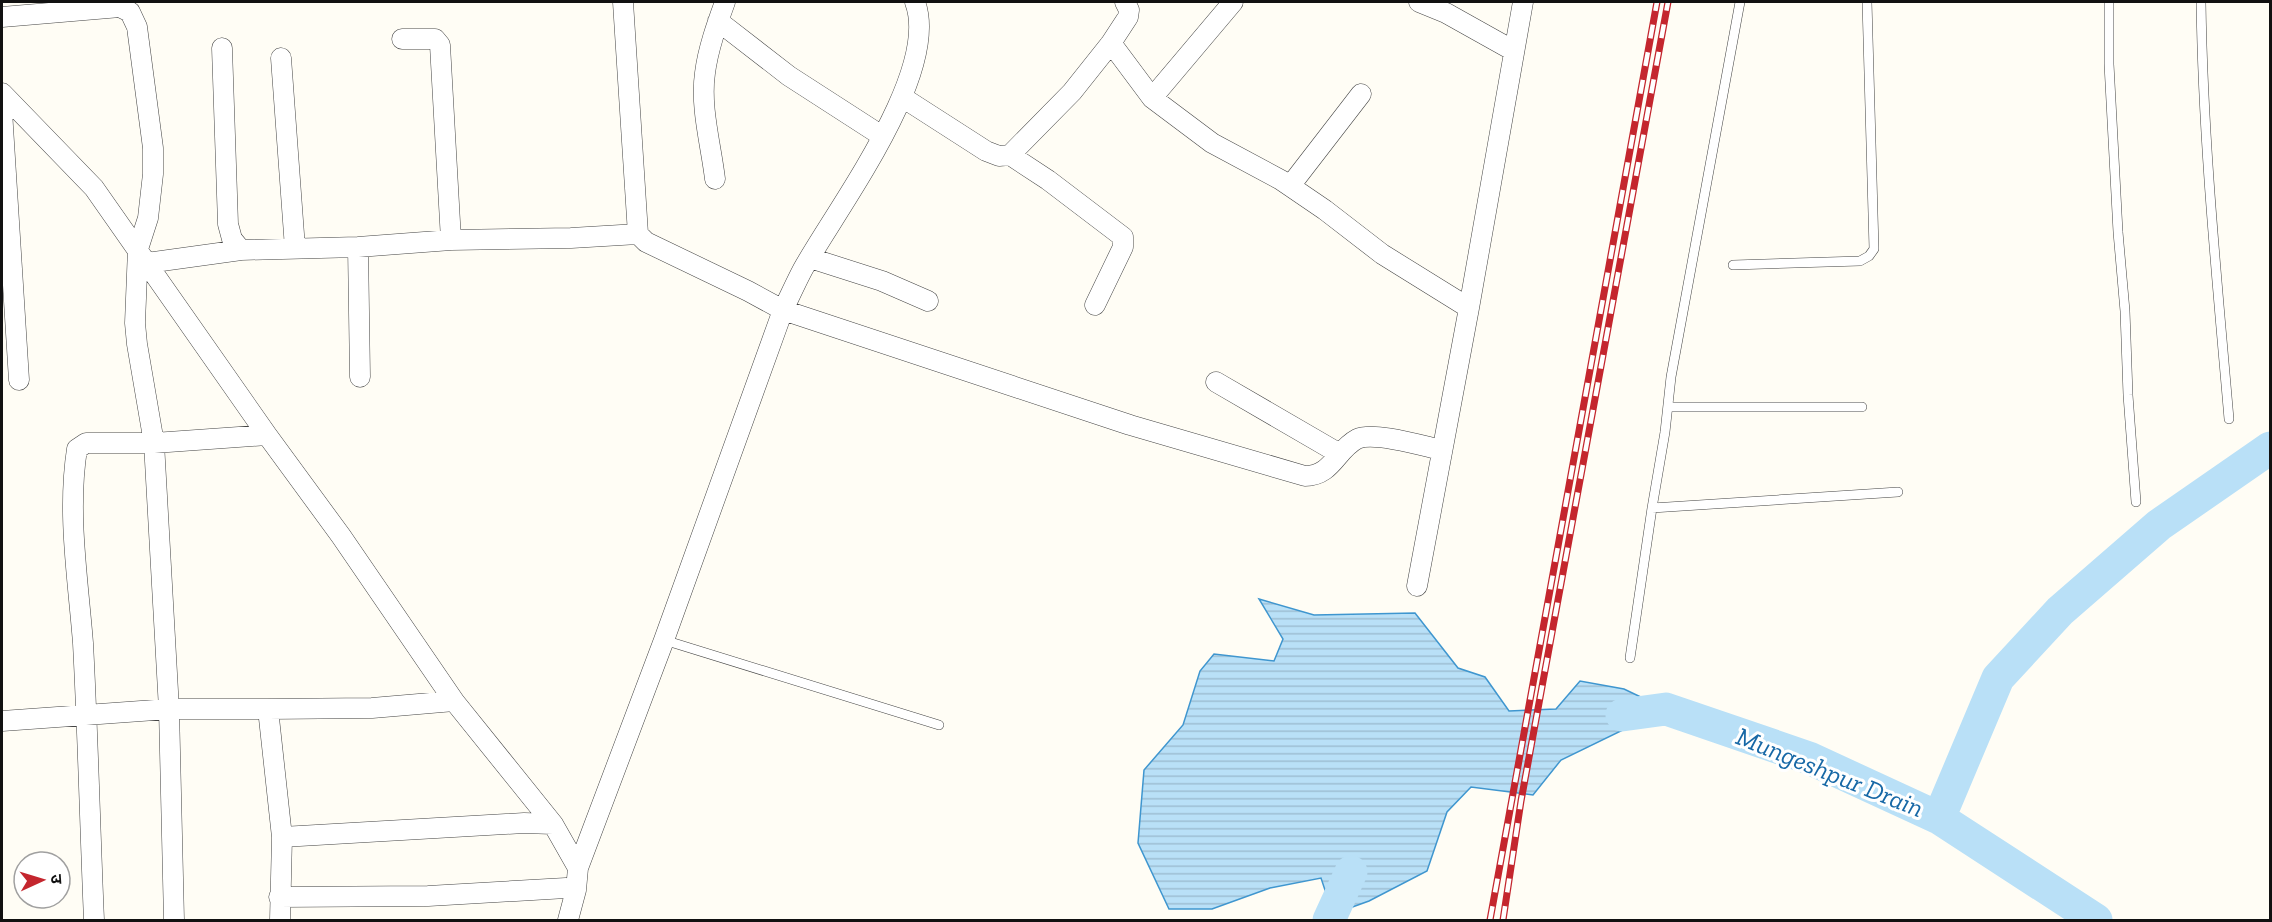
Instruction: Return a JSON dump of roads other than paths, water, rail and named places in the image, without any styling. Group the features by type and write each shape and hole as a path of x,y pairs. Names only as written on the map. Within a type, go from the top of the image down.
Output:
{"street":[{"path":"623,2 638,234 646,242 783,310 1130,425 1305,476 1318,476 1358,438 1374,436 1442,450"},
{"path":"715,179 705,105 705,74 725,2"},
{"path":"568,921 576,890 578,868 664,640 783,310 902,97 916,53 919,20 915,2"},
{"path":"902,97 986,151 999,156 1010,154 1072,92 1111,43 1128,17 1129,10 1125,2"},
{"path":"1152,98 1233,2"},
{"path":"1419,2 1446,13 1514,51"},
{"path":"1417,586 1523,2"},
{"path":"2,16 120,7 130,12 137,27 153,148 153,174 135,299 137,344 153,443 169,709 174,921"},
{"path":"718,21 789,76 882,136"},
{"path":"402,39 435,39 440,45 451,240"},
{"path":"1111,43 1152,98 1212,143 1290,186 1382,254 1469,308"},
{"path":"222,48 228,224 232,239 241,250"},
{"path":"281,58 295,248"},
{"path":"2,93 94,188 267,435 341,536 454,701 553,824 578,868"},
{"path":"1290,186 1361,94"},
{"path":"2,111 19,380"},
{"path":"1010,154 1123,237 1123,247 1095,305"},
{"path":"143,256 241,250 358,247 451,240 571,238 638,234"},
{"path":"358,247 360,377"},
{"path":"810,258 882,281 928,301"},
{"path":"1216,382 1340,454"},
{"path":"94,921 86,715 74,543 73,509 77,449 86,443 153,443 267,435"},
{"path":"2,721 169,709 372,708 454,701"},
{"path":"268,709 282,837 280,921"},
{"path":"282,837 514,824 553,824"},
{"path":"279,897 418,896 566,888 576,890"}],"lane":[{"path":"1630,658 1671,377 1740,2"},
{"path":"1733,265 1860,261 1869,256 1874,249 1867,2"},
{"path":"2109,2 2109,64 2118,232 2136,502"},
{"path":"2201,2 2202,78 2216,278 2229,418"},
{"path":"1668,407 1862,407"},
{"path":"1652,508 1898,492"},
{"path":"664,640 939,725"}],"water":[{"path":"1259,599 1314,615 1415,613 1458,668 1485,677 1509,711 1556,709 1580,681 1624,689 1666,709 1561,760 1533,795 1471,787 1447,812 1427,871 1369,901 1333,914 1321,878 1270,888 1212,909 1169,909 1138,843 1144,770 1183,725 1200,671 1214,654 1274,661 1283,639"}],"waterway":[{"path":"1939,818 1998,678 2060,611 2159,525 2270,448"},
{"name":"Mungeshpur Drain","path":"1622,715 1666,709 1809,758 1939,818 2096,920"},
{"name":"Mungeshpur Drain","path":"1329,920 1351,872"}],"railway":[{"path":"1490,920 1657,2"},
{"path":"1503,920 1521,801 1668,2"}]}
